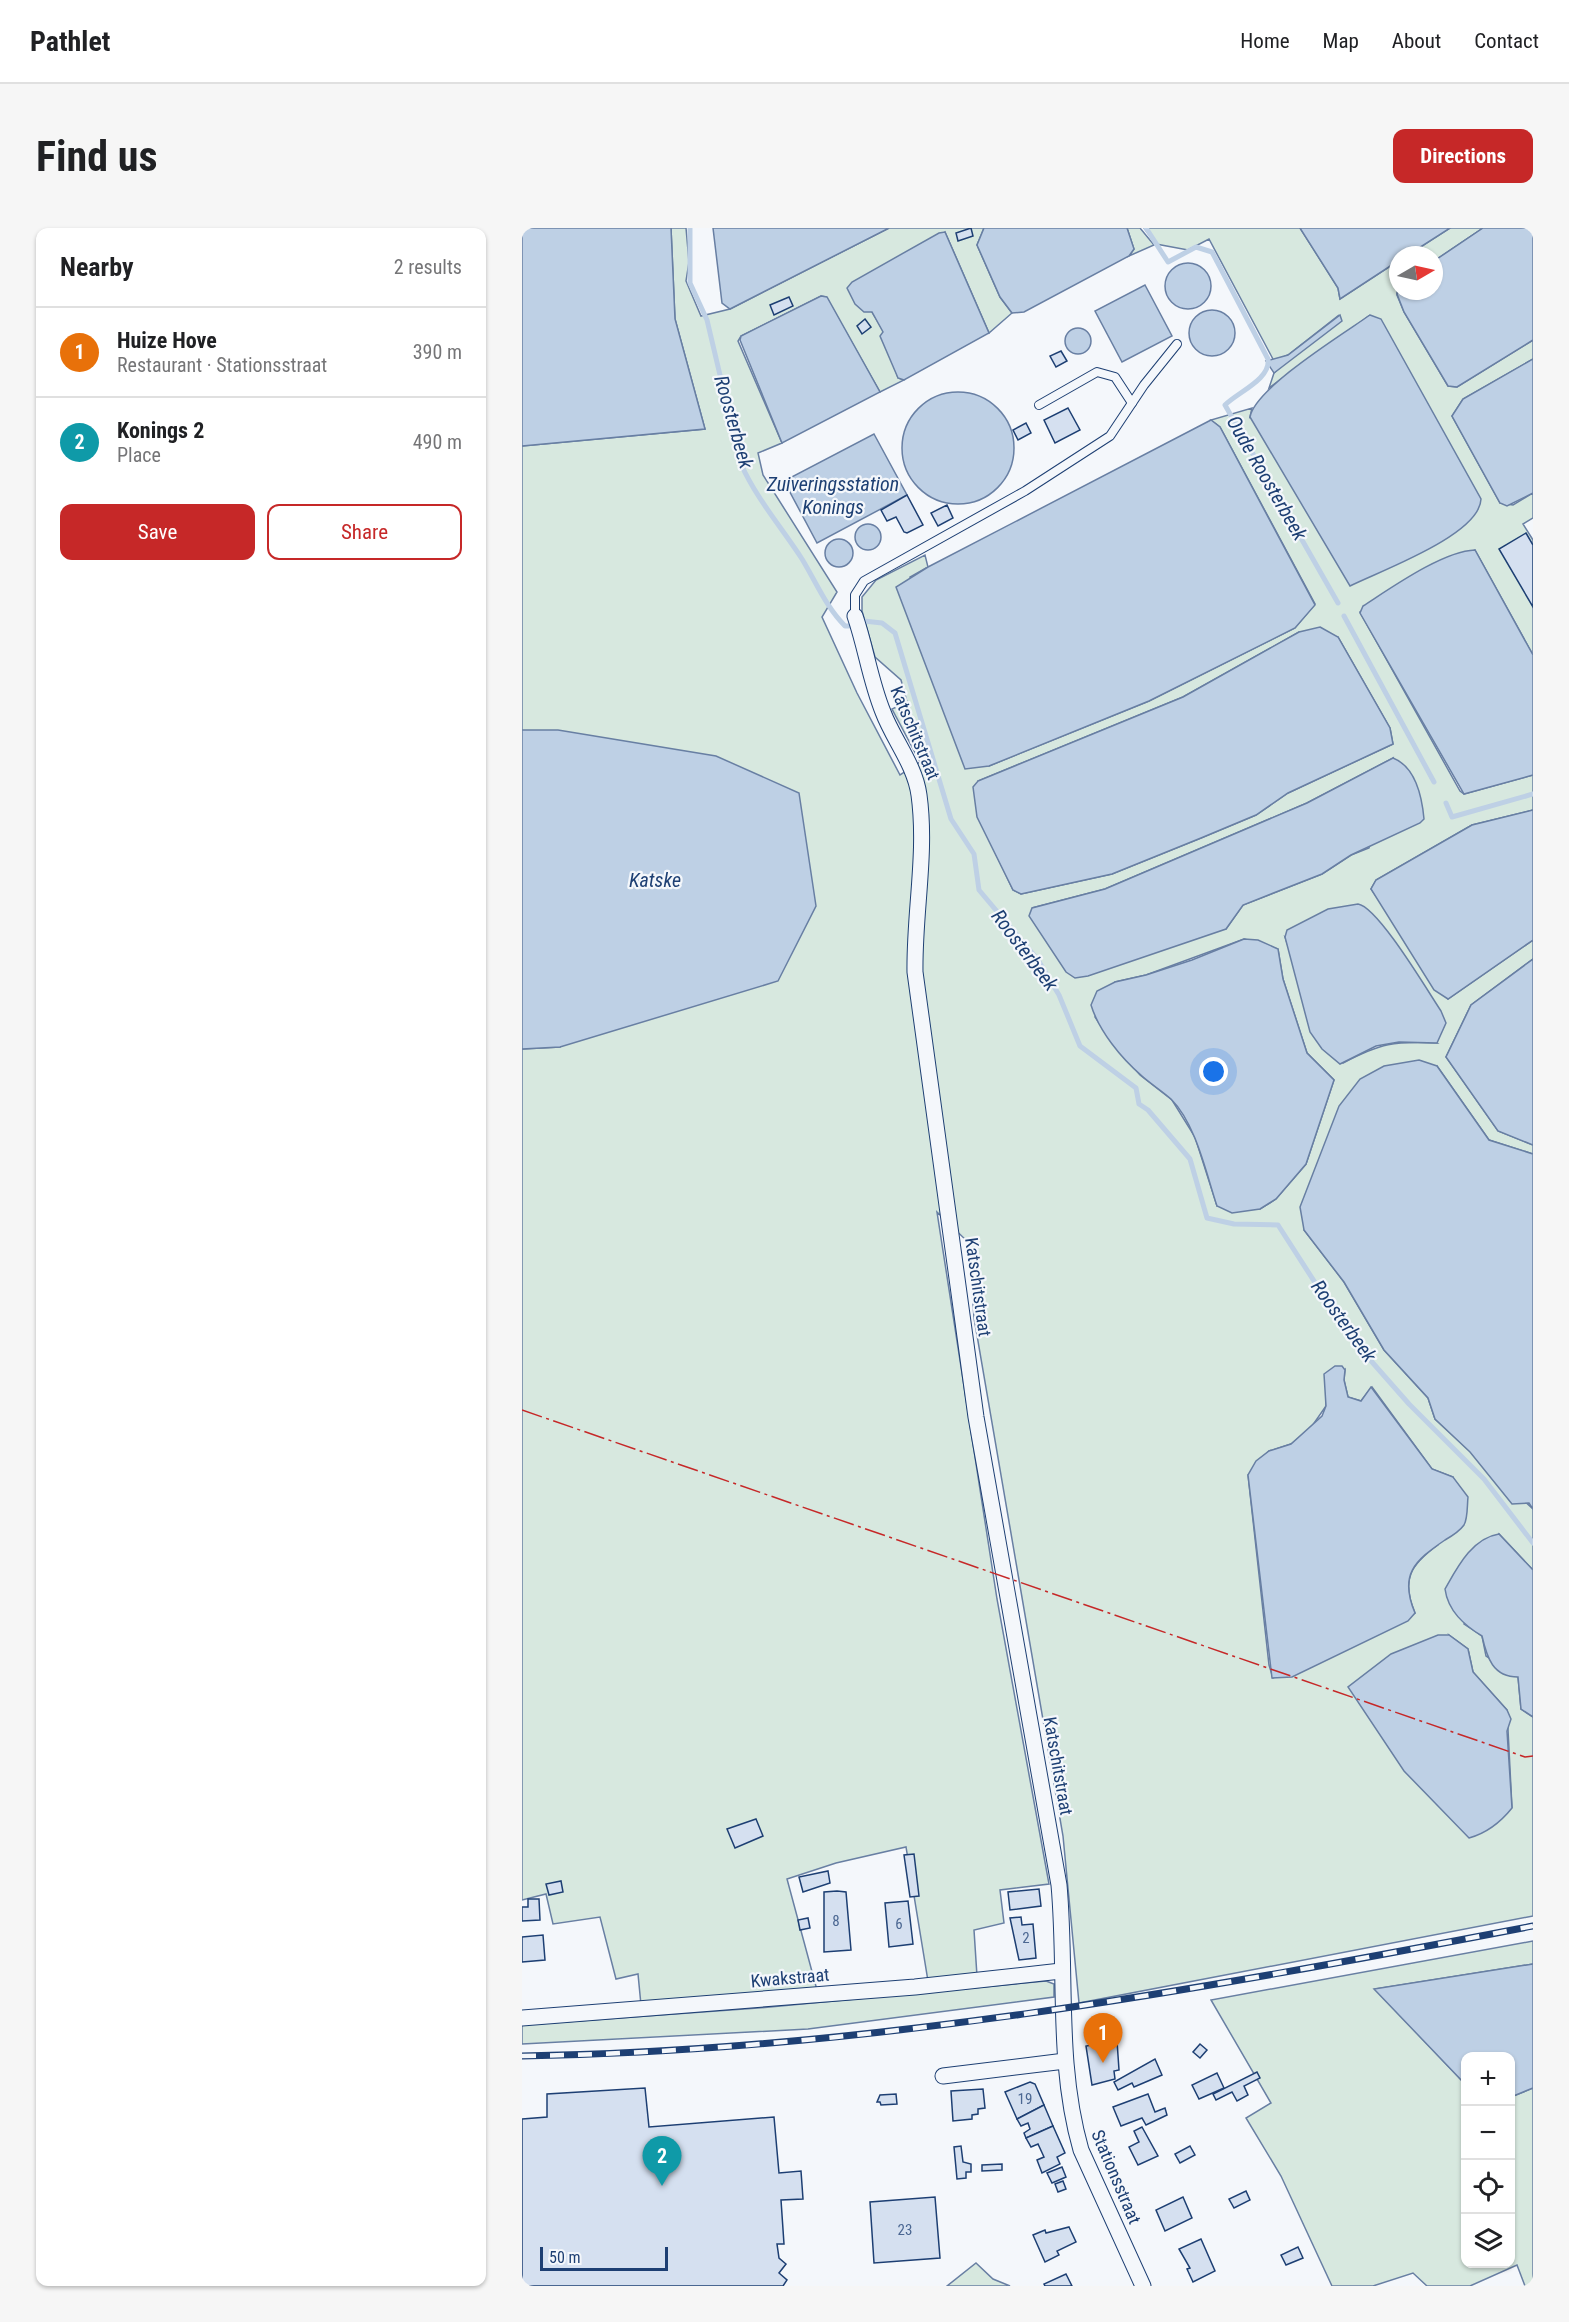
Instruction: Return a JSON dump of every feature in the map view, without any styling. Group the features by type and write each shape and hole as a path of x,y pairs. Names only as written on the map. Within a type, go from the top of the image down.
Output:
{"street":[{"name":"Katschitstraat","path":"855,616 883,713 905,754 919,792 922,829 914,929 915,972 976,1417 1059,1885 1062,1924 1061,1971"},
{"name":"Kwakstraat","path":"522,2018 892,1989 1061,1971"},
{"name":"Stationsstraat","path":"1061,1971 1065,2061 1074,2127 1081,2150 1143,2286"},
{"path":"943,2076 1065,2061"}],"lane":[{"path":"855,616 855,595 864,580 1025,491 1110,436 1177,344"},
{"path":"1039,405 1097,372 1115,377 1132,403"}],"shaded area":[{"path":"671,228 686,228 689,262 686,281 701,316 730,309 889,228 984,228 977,245 1000,297 1012,313 989,333 945,232 872,312 884,332 898,378 904,380 880,392 826,297 821,296 741,336 738,341 782,443 758,453 763,475 837,592 822,617 857,693 900,775 920,762 892,709 907,702 901,680 875,657 862,611 862,597 876,580 925,555 928,567 910,577 989,766 1149,701 1295,628 1315,604 1220,427 1211,420 1252,408 1250,417 1370,315 1269,388 1274,373 1339,315 1288,355 1274,361 1209,239 1188,250 1156,244 1144,228 1300,228 1338,288 1340,299 1389,267 1389,300 1399,300 1448,386 1457,387 1533,340 1533,359 1463,399 1452,416 1500,503 1513,505 1533,493 1533,518 1523,524 1533,540 1533,655 1475,550 1360,612 1460,791 1464,794 1533,775 1533,810 1472,825 1376,880 1371,889 1448,999 1533,940 1533,959 1471,1005 1446,1057 1498,1131 1533,1145 1533,1154 1489,1140 1437,1066 1304,1230 1344,1282 1384,1350 1428,1398 1435,1419 1533,1509 1533,1570 1499,1534 1464,1624 1482,1636 1486,1656 1518,1677 1521,1709 1533,1717 1533,1916 1079,2003 1063,1836 974,1318 969,1243 937,1212 997,1599 1049,1884 1000,1890 1004,1923 974,1930 977,1976 928,1981 906,1847 836,1863 787,1879 817,1990 641,2005 638,1974 616,1979 600,1917 553,1924 546,1894 522,1900 522,1049 560,1047 522,730 522,446 705,429 675,319","holes":["1299,632 1338,637 1390,728 1393,744 1288,793 1256,815 1112,874 1021,894 1013,890 995,852 978,781 1183,697","1393,758 1369,848 1351,855 1322,874 1243,905 1226,929 1032,908 1105,889 1307,803","1285,937 1437,1043 1410,1042 1378,1047 1343,1063 1292,958","1244,939 1278,949 1283,979 1307,1053 1334,1080 1306,1164 1276,1199 1260,1209 1217,1206 1195,1137 1172,1100 1140,1075 1113,1044 1095,1017 1115,982 1146,975","1345,1370 1344,1380 1348,1397 1361,1401 1372,1387 1432,1469 1453,1477 1438,1545 1421,1559 1411,1574 1409,1591 1415,1613 1273,1678 1269,1665 1248,1475 1269,1451 1291,1444 1310,1429 1326,1406 1326,1393","1449,1635 1468,1649 1473,1672 1507,1710 1512,1808"]},
{"path":"1127,228 1140,228 1154,245 1129,256 1134,249"},
{"path":"1450,228 1483,228 1443,255 1443,246 1422,246"},
{"path":"1533,1941 1533,1964 1375,1989 1461,2080 1461,2268 1510,2268 1470,2286 1427,2286 1413,2273 1373,2286 1332,2286 1281,2176 1246,2118 1271,2103 1211,2000"},
{"path":"1046,1981 1054,1984 1054,1997 808,2029 522,2044 522,2025 758,2008"},
{"path":"1533,2088 1533,2286 1525,2286 1517,2265 1515,2266 1515,2095"},
{"path":"976,2263 993,2279 1010,2286 947,2286"}],"water":[{"path":"522,228 671,228 675,319 705,429 522,446"},
{"path":"713,228 889,228 730,309 722,303"},
{"path":"984,228 1127,228 1134,249 1129,256 1024,312 1012,313 1000,297 977,245"},
{"path":"1300,228 1450,228 1422,246 1389,246 1389,267 1340,299 1338,288"},
{"path":"1483,228 1533,228 1533,340 1457,387 1448,386 1404,312 1399,300 1443,300 1443,255"},
{"path":"945,232 989,333 904,380 898,378 880,336 883,332 872,312 864,312 855,304 847,288 852,282 939,233"},
{"path":"1188,263 1204,270 1211,286 1204,302 1188,309 1172,302 1165,286 1172,270"},
{"path":"1145,285 1172,336 1122,362 1095,311"},
{"path":"821,296 827,297 880,392 782,443 740,340 741,336"},
{"path":"1212,310 1228,317 1235,333 1228,349 1212,356 1196,349 1189,333 1196,317"},
{"path":"1340,315 1342,321 1274,373 1266,361 1288,355"},
{"path":"1370,315 1381,319 1481,499 1476,512 1464,526 1447,538 1350,586 1250,417 1255,405 1283,377"},
{"path":"1078,328 1087,332 1091,341 1087,350 1078,354 1069,350 1065,341 1069,332"},
{"path":"1533,359 1533,493 1507,506 1500,503 1452,416 1463,399"},
{"path":"958,392 980,396 998,408 1010,426 1014,448 1010,470 998,488 980,500 958,504 936,500 918,488 906,470 902,448 906,426 918,408 936,396"},
{"path":"1211,420 1220,427 1315,605 1295,628 1149,701 989,766 965,769 896,587 928,567"},
{"name":"Zuiveringsstation Konings","path":"874,434 907,495 817,543 784,481"},
{"path":"868,524 877,528 881,537 877,546 868,550 859,546 855,537 859,528"},
{"path":"839,539 849,543 853,553 849,563 839,567 829,563 825,553 829,543"},
{"path":"1475,550 1533,655 1533,775 1464,794 1360,613 1363,606 1433,563 1462,552"},
{"path":"1320,627 1338,637 1390,728 1393,744 1288,793 1256,815 1112,874 1021,894 1013,890 977,817 973,787 978,781 1183,697 1299,632"},
{"name":"Katske","path":"522,730 558,730 716,756 799,793 816,906 778,981 560,1047 522,1049"},
{"path":"1393,758 1401,762 1412,775 1422,801 1424,819 1420,823 1351,855 1322,874 1243,905 1226,929 1088,976 1075,978 1066,972 1029,916 1032,908 1105,889 1307,803"},
{"path":"1533,810 1533,940 1448,999 1434,990 1371,889 1376,880 1472,825"},
{"path":"1358,904 1367,909 1389,934 1441,1011 1446,1023 1437,1043 1399,1042 1376,1046 1340,1064 1322,1049 1310,1032 1285,937 1287,930 1328,909"},
{"path":"1244,939 1258,940 1278,949 1283,979 1307,1053 1334,1080 1306,1164 1276,1199 1260,1209 1232,1213 1217,1206 1194,1135 1180,1109 1126,1061 1099,1025 1091,1005 1097,991 1115,982 1192,960"},
{"path":"1533,959 1533,1145 1498,1131 1446,1057 1471,1005"},
{"path":"1419,1060 1437,1066 1489,1140 1533,1154 1533,1509 1529,1503 1512,1504 1470,1452 1435,1419 1428,1398 1384,1350 1344,1282 1304,1230 1300,1207 1339,1106 1360,1079 1384,1066"},
{"path":"1335,1366 1342,1366 1345,1370 1344,1380 1348,1397 1361,1401 1371,1387 1432,1469 1453,1477 1468,1497 1466,1519 1460,1530 1425,1555 1412,1570 1409,1589 1415,1613 1408,1621 1292,1677 1272,1678 1248,1475 1256,1461 1269,1451 1291,1444 1322,1416 1326,1406 1324,1374"},
{"path":"1499,1534 1533,1570 1533,1717 1521,1709 1518,1677 1503,1674 1492,1665 1482,1636 1453,1611 1445,1589 1466,1555 1481,1541"},
{"path":"1438,1635 1449,1635 1468,1649 1473,1672 1507,1710 1511,1719 1507,1731 1512,1808 1493,1827 1469,1838 1404,1771 1348,1687 1391,1654"},
{"path":"1533,1964 1533,2088 1515,2095 1515,2052 1461,2052 1461,2080 1374,1989"}],"building":[{"path":"971,228 973,236 958,241 956,233"},
{"path":"789,297 793,306 774,315 770,305"},
{"path":"865,319 871,327 862,334 857,326"},
{"path":"1061,351 1067,361 1056,367 1050,356"},
{"path":"1068,408 1080,430 1055,443 1044,420"},
{"path":"1026,423 1031,433 1018,440 1013,430"},
{"path":"907,495 923,525 907,533 904,532 896,517 887,521 881,510"},
{"path":"947,505 953,518 938,526 931,513"},
{"path":"1526,533 1533,545 1533,607 1499,549"},
{"path":"756,1819 763,1836 735,1848 727,1829"},
{"path":"914,1854 919,1896 910,1897 904,1855"},
{"path":"828,1871 830,1883 803,1892 799,1877"},
{"path":"561,1881 563,1892 549,1895 546,1884"},
{"path":"1039,1889 1041,1906 1010,1910 1008,1892"},
{"path":"824,1892 846,1892 851,1950 824,1952"},
{"path":"528,1899 539,1899 540,1920 522,1921 522,1907 528,1907"},
{"path":"908,1901 913,1944 889,1947 885,1903"},
{"path":"1021,1917 1022,1925 1033,1924 1036,1958 1019,1960 1010,1918"},
{"path":"808,1918 810,1928 800,1930 798,1920"},
{"path":"543,1935 545,1960 522,1962 522,1937"},
{"path":"1112,2026 1114,2041 1117,2041 1119,2070 1114,2071 1115,2079 1092,2085 1086,2046 1098,2044 1095,2029"},
{"path":"1200,2044 1207,2050 1200,2058 1193,2052"},
{"path":"1155,2059 1162,2075 1134,2087 1132,2083 1118,2090 1114,2082"},
{"path":"1257,2072 1260,2078 1244,2086 1248,2095 1237,2101 1232,2092 1216,2100 1213,2094"},
{"path":"1217,2073 1224,2088 1199,2099 1192,2085"},
{"path":"1030,2082 1035,2084 1044,2105 1017,2119 1005,2092"},
{"path":"645,2088 649,2127 774,2117 779,2173 801,2171 803,2199 781,2200 784,2244 777,2244 779,2258 786,2264 779,2273 787,2280 783,2286 522,2286 522,2119 547,2117 547,2094"},
{"path":"983,2089 985,2108 978,2109 978,2114 972,2115 972,2119 953,2121 951,2091"},
{"path":"896,2094 897,2104 881,2105 877,2102 880,2095"},
{"path":"1148,2094 1155,2112 1165,2108 1167,2115 1146,2125 1142,2118 1121,2126 1113,2107"},
{"path":"1044,2105 1053,2126 1026,2138 1024,2133 1030,2129 1028,2123 1021,2126 1017,2119"},
{"path":"1053,2126 1065,2153 1057,2157 1060,2164 1042,2173 1037,2160 1044,2157 1038,2144 1031,2147 1026,2138"},
{"path":"1142,2127 1158,2156 1138,2165 1129,2147 1139,2142 1134,2131"},
{"path":"961,2146 963,2162 971,2164 971,2172 966,2172 966,2178 957,2179 954,2147"},
{"path":"1190,2146 1195,2155 1180,2163 1175,2154"},
{"path":"1002,2164 1002,2170 982,2171 982,2165"},
{"path":"1062,2167 1066,2177 1052,2183 1047,2173"},
{"path":"1063,2181 1066,2189 1058,2192 1055,2184"},
{"path":"1246,2191 1250,2200 1234,2208 1229,2199"},
{"path":"935,2197 940,2258 874,2263 870,2202"},
{"path":"1183,2197 1192,2218 1165,2231 1156,2210"},
{"path":"1069,2227 1076,2242 1057,2251 1059,2255 1045,2262 1033,2235 1045,2230 1046,2233"},
{"path":"1201,2239 1215,2271 1193,2282 1187,2269 1190,2268 1179,2249"},
{"path":"1298,2247 1303,2258 1286,2265 1281,2255"},
{"path":"1066,2274 1072,2286 1045,2286 1044,2284"}],"waterway":[{"name":"Roosterbeek","path":"690,228 690,283 707,320 741,464 754,489 802,559 827,603 838,619 845,626 849,626"},
{"name":"Oude Roosterbeek","path":"1146,228 1168,262 1196,247 1212,252 1268,359 1268,366 1259,379 1225,405 1338,603"},
{"name":"Oude Roosterbeek","path":"1344,616 1434,782"},
{"name":"Roosterbeek","path":"864,621 882,623 895,633 951,819 974,854 979,890 1038,960 1059,995 1080,1046 1136,1088 1139,1104 1148,1110 1190,1159 1207,1218 1234,1224 1278,1225 1350,1337 1409,1404 1484,1479 1533,1543"},
{"name":"Oude Roosterbeek","path":"1446,803 1452,817 1533,794"}],"railway":[{"path":"522,2056 650,2052 777,2043 904,2030 1156,1994 1533,1926"}],"power":[{"path":"522,1410 1525,1757 1533,1756"}],"place":[{"name":"Huize Hove","path":"1103,2063"},
{"name":"Konings 2","path":"662,2186"}]}
